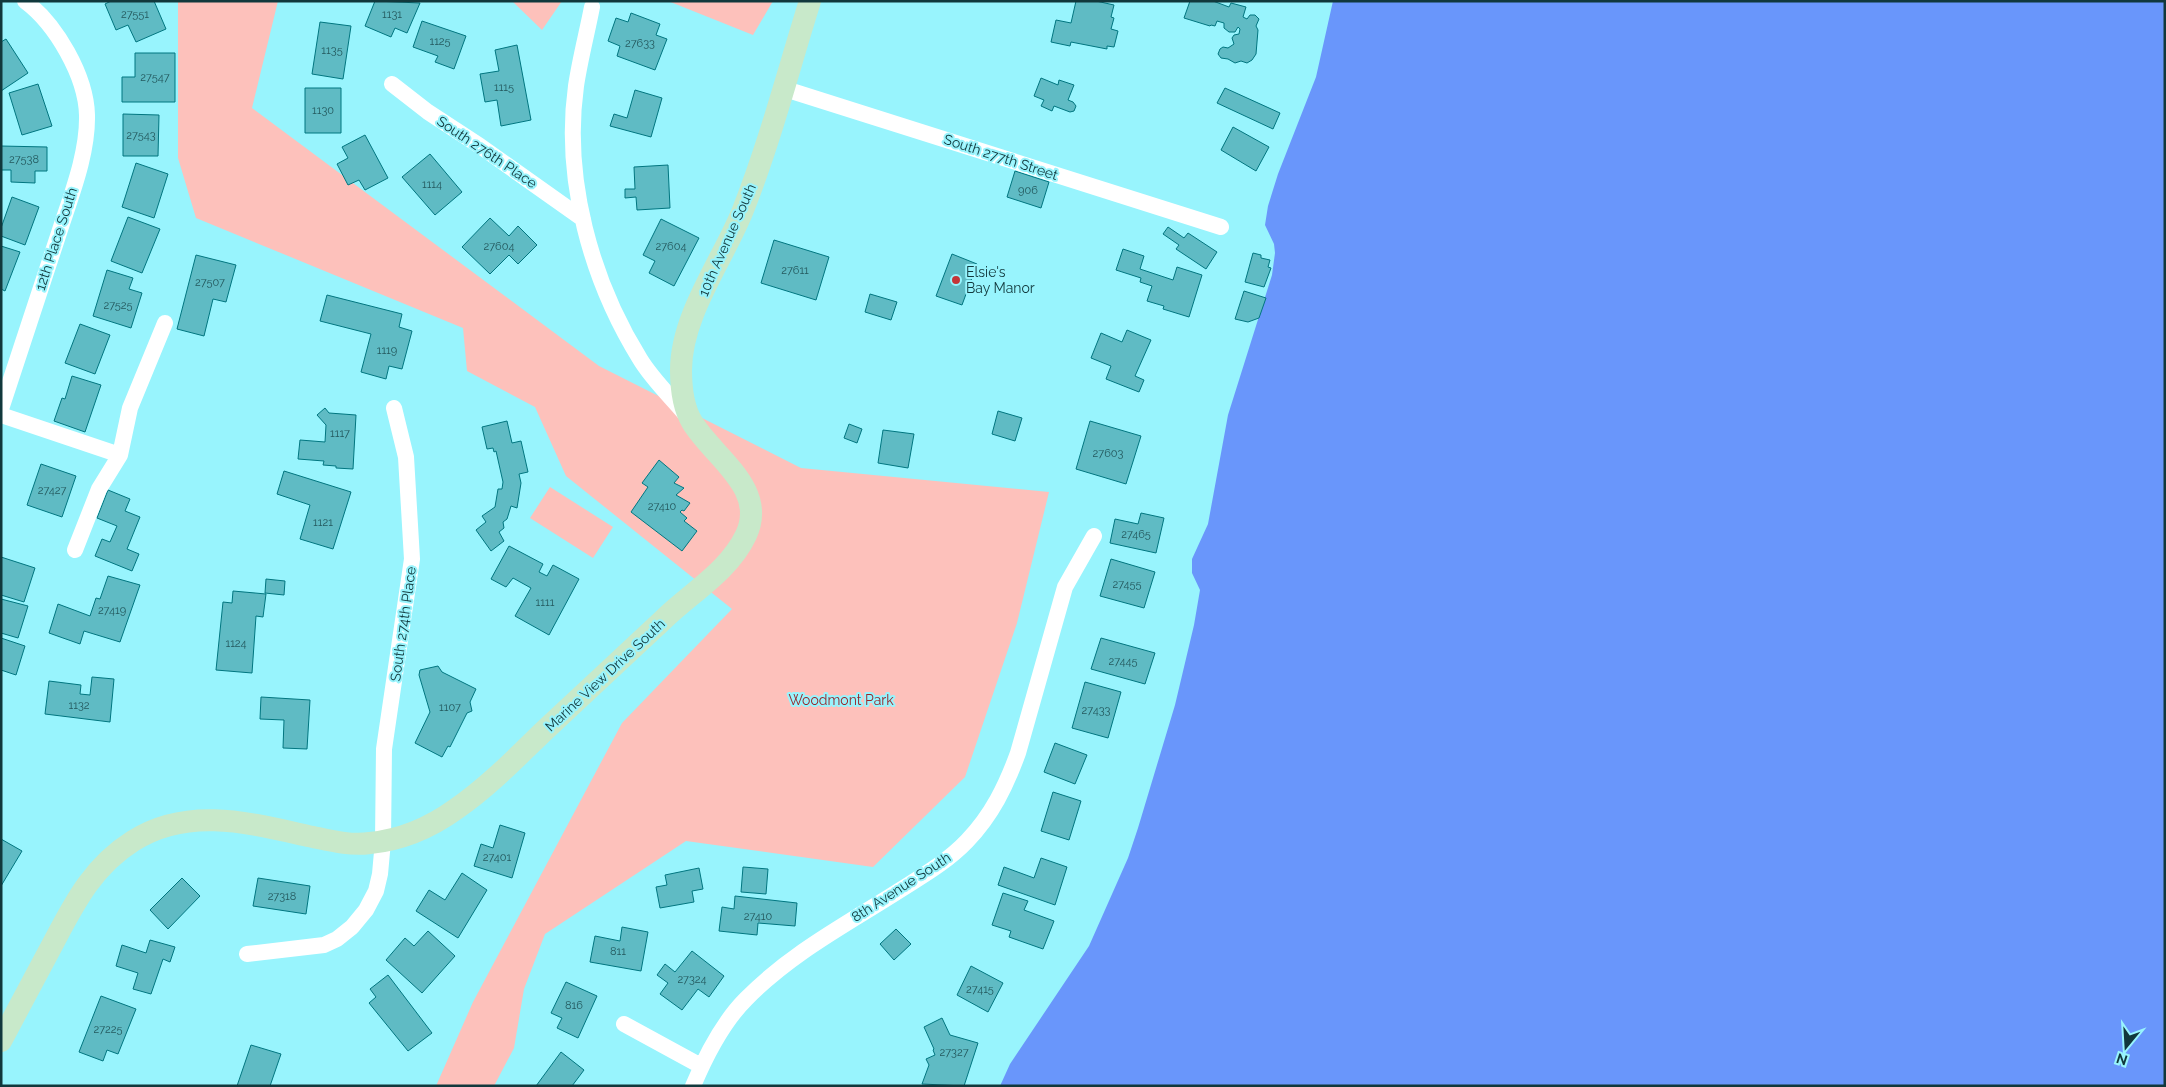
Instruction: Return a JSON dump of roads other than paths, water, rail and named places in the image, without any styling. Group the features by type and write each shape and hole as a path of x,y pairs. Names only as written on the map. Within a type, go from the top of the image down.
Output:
{"main road":[{"name":"10th Avenue South","path":"692,422 684,405 681,381 681,363 687,333 744,208 756,176 810,1"},
{"name":"Marine View Drive South","path":"1,1041 78,896 95,874 135,840 159,828 187,821 213,820 249,823 339,843 364,844 383,841 401,837 430,825 457,808 517,758 689,595 732,558 744,538 749,527 748,496 735,474 692,422"}],"street":[{"name":"12th Place South","path":"1,409 64,216 85,139 86,104 74,68 48,25 25,1"},
{"name":"Marine View Drive South","path":"592,7 576,86 573,120 575,164 583,219 602,278 626,333 641,360 692,422"},
{"name":"South 276th Place","path":"392,84 428,112 480,146 583,219"},
{"name":"South 277th Street","path":"782,88 1221,227"},
{"path":"75,550 99,489 120,455 130,408 164,323"},
{"name":"South 274th Place","path":"247,954 324,945 337,939 352,927 366,910 376,891 380,874 383,841 384,749 412,559 406,457 394,408"},
{"path":"1,415 120,455"},
{"name":"8th Avenue South","path":"693,1086 710,1049 733,1015 761,984 794,957 834,930 947,860 967,842 992,810 1008,780 1018,753 1065,587 1094,536"},
{"path":"624,1024 701,1066"}],"water":[{"path":"1333,1 2165,1 2165,1086 1000,1086 1010,1064 1089,946 1128,858 1138,828 1175,705 1194,625 1200,590 1192,573 1192,559 1208,524 1228,415 1272,275 1275,253 1274,244 1265,225 1268,206 1278,174 1316,77"}],"place":[{"name":"Elsie's Bay Manor","path":"956,280"}],"park label":[{"name":"Woodmont Park","path":"841,700"}]}
